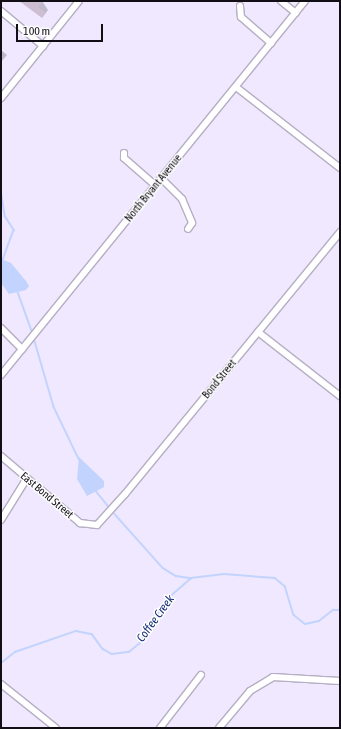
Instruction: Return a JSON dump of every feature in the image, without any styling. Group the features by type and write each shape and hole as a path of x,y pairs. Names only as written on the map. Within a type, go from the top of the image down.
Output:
{"street":[{"path":"1,98 79,1"},
{"path":"281,1 296,13"},
{"name":"North Bryant Avenue","path":"1,375 305,1"},
{"path":"240,6 240,17 272,43"},
{"path":"1,11 43,46"},
{"path":"236,87 340,168"},
{"path":"124,153 124,158 155,185"},
{"path":"161,178 182,199 192,223 188,229"},
{"name":"Bond Street","path":"96,525 340,232"},
{"path":"1,328 22,349"},
{"path":"258,332 340,396"},
{"name":"East Bond Street","path":"1,456 80,523 96,525"},
{"path":"1,520 27,478"},
{"path":"160,728 201,675"},
{"path":"219,728 250,691 273,676 340,681"},
{"path":"1,684 56,728"}],"water":[{"path":"1,259 11,263 26,281 29,286 26,290 9,294 1,283"},
{"path":"79,457 104,481 104,487 87,496 77,479"}],"building":[{"path":"19,1 43,1 38,7 46,13 42,18"}],"waterway":[{"path":"1,190 5,216 14,230 3,260"},
{"path":"18,292 33,334"},
{"path":"34,338 54,407 79,459"},
{"path":"96,491 110,508"},
{"path":"112,511 163,568 176,576 191,578"},
{"name":"Coffee Creek","path":"1,663 15,652 76,631 92,634 103,649 112,654 129,652 140,643 166,600 191,578 224,574 275,578 285,586 294,615 305,624 319,621 333,610 340,610"}]}
